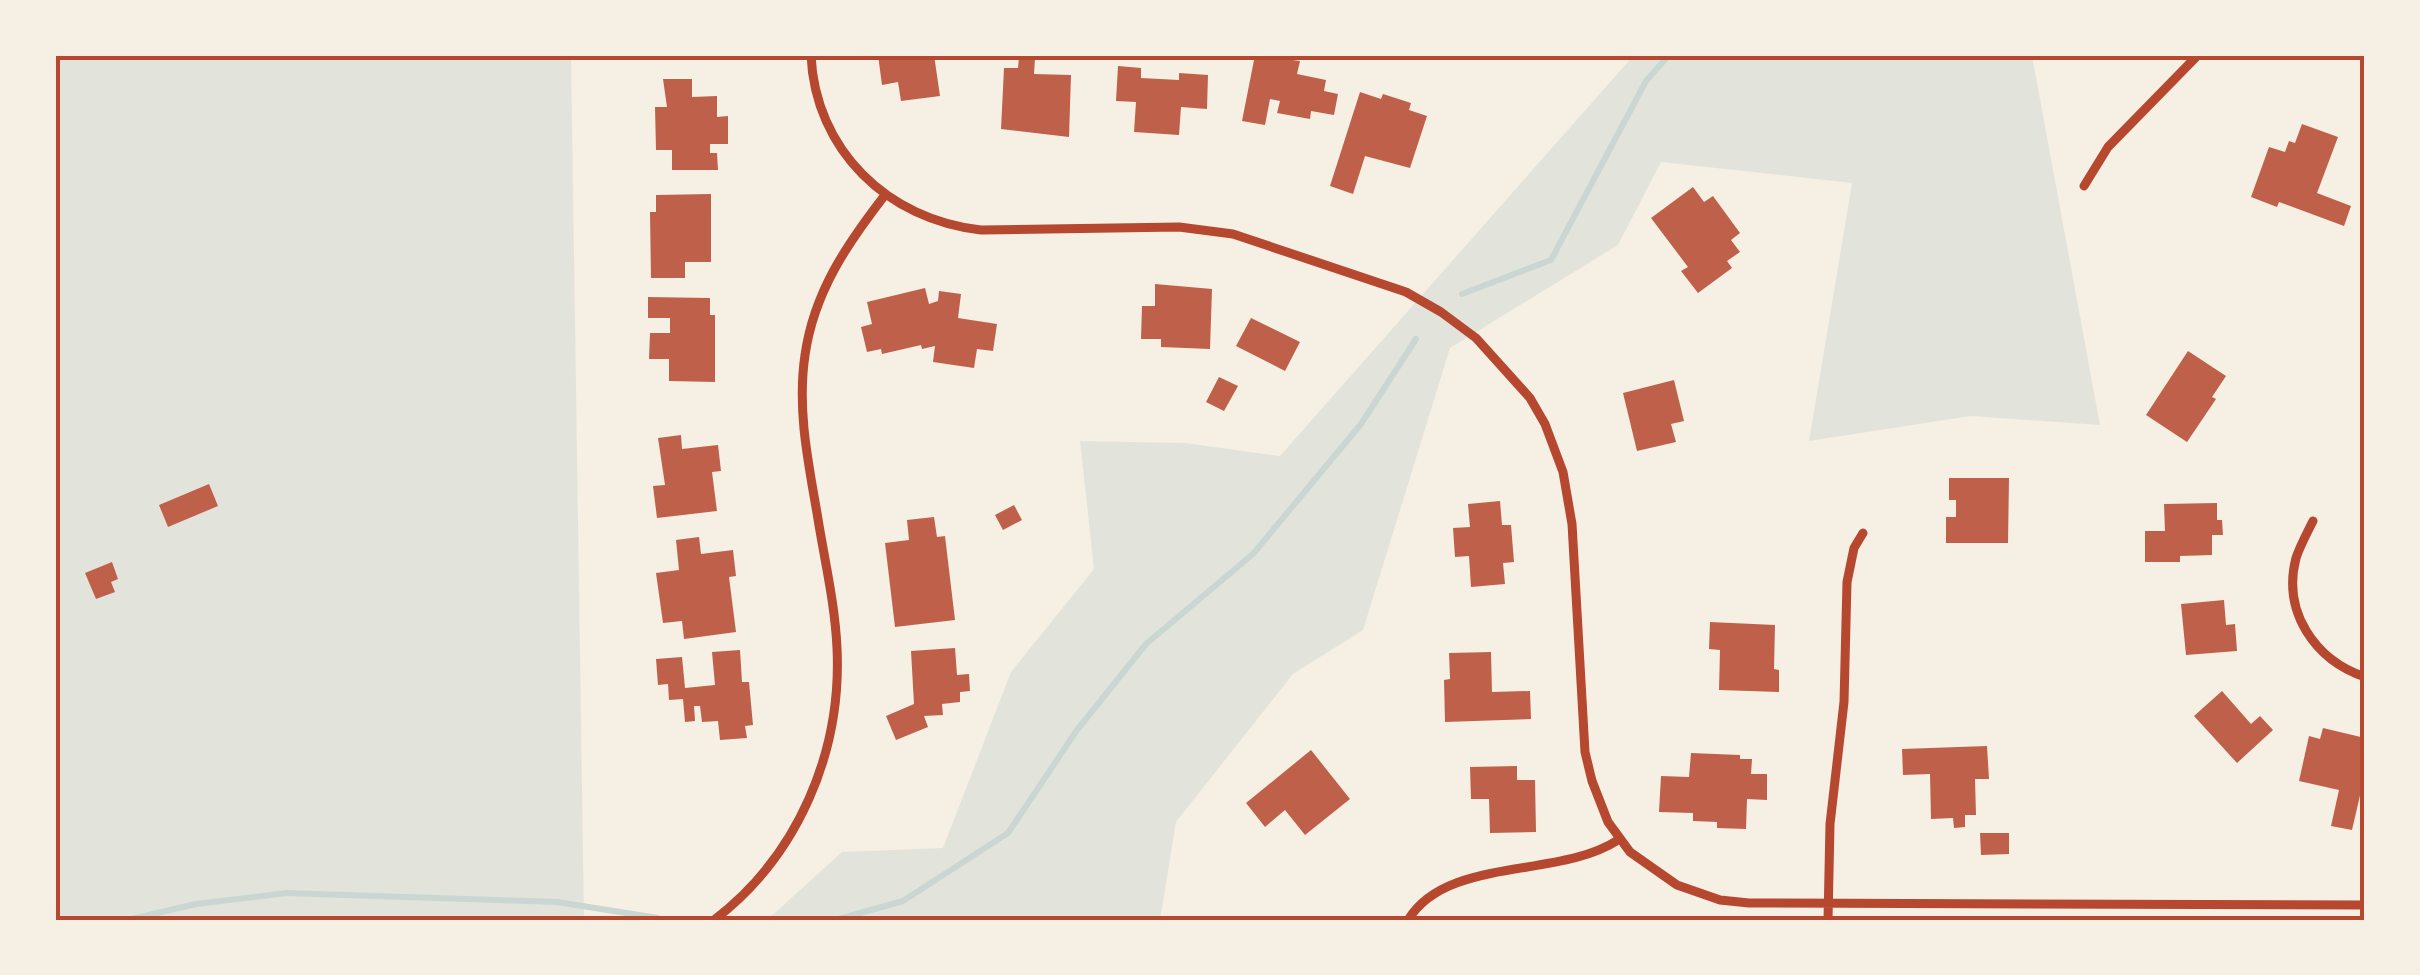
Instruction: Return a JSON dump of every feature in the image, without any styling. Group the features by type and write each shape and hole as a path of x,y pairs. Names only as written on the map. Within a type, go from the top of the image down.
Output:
{"street":[{"path":"810,55 814,89 831,130 855,165 884,195 925,218 968,228 1009,231 1178,227 1248,237 1406,292 1476,338 1511,375 1538,412 1563,472 1572,524 1588,768 1618,840 1665,877 1704,896 1749,903 2365,905"},
{"path":"2084,186 2108,147 2198,55"},
{"path":"714,920 775,860 802,815 826,754 837,689 837,643 804,429 803,371 812,322 833,268 884,195"},
{"path":"2313,522 2296,556 2293,580 2299,618 2308,636 2333,662 2365,677"},
{"path":"1828,920 1830,824 1844,714 1846,582 1854,548 1864,533"},
{"path":"1408,920 1424,900 1455,884 1562,862 1618,840"}],"shaded area":[{"path":"55,55 571,55 584,920 55,920"},
{"path":"1634,55 2036,55 2033,61 2100,425 1971,416 1809,441 1852,183 1661,162 1618,245 1450,348 1363,630 1293,674 1176,822 1160,920 767,920 842,852 943,848 1011,672 1094,569 1080,441 1185,443 1280,456"}],"building":[{"path":"878,55 934,55 940,96 901,101 898,82 882,85"},
{"path":"1255,55 1300,61 1297,74 1326,80 1324,91 1338,94 1334,115 1311,111 1310,119 1277,113 1280,101 1270,99 1265,125 1242,121"},
{"path":"1019,57 1035,58 1034,74 1071,75 1069,137 1001,129 1004,68 1018,68"},
{"path":"1118,66 1141,68 1141,78 1179,80 1179,73 1208,75 1207,109 1181,107 1179,135 1134,132 1136,102 1116,101"},
{"path":"663,79 692,79 692,97 717,96 717,117 728,116 728,144 710,144 710,153 717,153 718,170 672,170 672,150 656,150 655,107 667,107"},
{"path":"1360,92 1411,103 1409,110 1427,116 1410,168 1365,156 1353,194 1330,186"},
{"path":"2302,124 2338,137 2317,193 2351,206 2344,226 2279,202 2277,207 2251,197 2269,147 2285,152 2289,141 2295,143"},
{"path":"1693,187 1704,202 1713,196 1740,233 1731,240 1740,252 1727,261 1732,268 1698,293 1681,271 1688,267 1651,218"},
{"path":"711,194 711,262 685,262 685,278 651,278 650,212 656,212 656,195"},
{"path":"1155,284 1212,289 1210,349 1161,347 1161,339 1141,339 1142,306 1155,306"},
{"path":"925,288 929,304 938,301 939,291 961,294 958,318 997,324 993,351 977,349 974,368 933,362 935,346 922,349 921,345 882,354 881,349 867,352 861,327 872,324 867,302"},
{"path":"648,297 710,298 710,315 715,315 715,382 669,381 669,359 649,359 650,333 670,333 670,318 648,318"},
{"path":"1251,318 1300,342 1285,371 1236,346"},
{"path":"2188,351 2226,376 2212,397 2216,399 2187,442 2146,415"},
{"path":"1219,377 1238,386 1224,411 1206,402"},
{"path":"1674,380 1684,421 1671,424 1676,442 1637,451 1623,393"},
{"path":"681,435 682,449 718,445 721,471 712,472 717,511 657,518 653,486 665,485 658,438"},
{"path":"1949,478 2009,478 2008,543 1946,543 1946,517 1956,517 1956,500 1949,500"},
{"path":"209,484 218,506 168,527 159,505"},
{"path":"1500,501 1502,525 1511,525 1514,562 1503,563 1505,584 1471,587 1469,556 1455,557 1453,528 1470,527 1468,504"},
{"path":"2217,503 2217,520 2222,520 2223,535 2212,535 2212,555 2180,556 2180,562 2145,562 2145,531 2165,531 2164,504"},
{"path":"1014,505 1022,520 1003,530 995,515"},
{"path":"934,517 937,537 945,536 955,620 895,627 885,543 909,540 907,520"},
{"path":"699,537 701,554 733,550 736,576 729,577 736,632 684,639 682,621 663,623 656,573 679,570 676,540"},
{"path":"112,562 118,579 111,582 115,592 96,599 85,573"},
{"path":"2224,600 2226,625 2235,624 2237,651 2186,655 2181,604"},
{"path":"1710,622 1775,625 1774,669 1779,670 1779,692 1719,690 1720,650 1709,649"},
{"path":"955,648 957,675 969,674 970,691 960,692 960,702 942,704 943,715 924,716 928,727 896,740 886,716 914,704 911,651"},
{"path":"740,650 742,682 749,682 753,725 745,726 747,738 720,740 718,721 702,722 700,706 694,706 695,721 685,722 683,699 669,700 668,684 658,685 656,659 682,657 685,688 715,685 712,652"},
{"path":"1491,652 1492,692 1530,691 1531,719 1445,722 1444,680 1450,679 1449,653"},
{"path":"2222,691 2251,724 2260,716 2273,730 2237,763 2194,716"},
{"path":"2323,728 2365,738 2365,774 2352,830 2331,826 2339,790 2299,781 2309,736 2320,739"},
{"path":"1987,746 1989,779 1975,779 1976,815 1965,815 1965,827 1954,828 1953,818 1931,819 1930,774 1903,775 1902,749"},
{"path":"1311,750 1350,799 1305,835 1285,810 1265,827 1246,803"},
{"path":"1691,753 1740,755 1740,759 1752,759 1751,774 1767,774 1767,800 1747,799 1746,829 1717,828 1717,822 1693,821 1693,813 1659,812 1661,776 1689,777"},
{"path":"1517,766 1517,780 1535,780 1536,832 1490,833 1489,799 1471,799 1470,767"},
{"path":"1980,833 2009,833 2009,854 1981,855"}],"waterway":[{"path":"1462,294 1551,260 1646,81 1669,55"},
{"path":"835,920 903,901 1008,833 1077,730 1146,644 1253,554 1361,424 1416,339"},
{"path":"127,920 196,904 286,893 557,902 658,918"}]}
